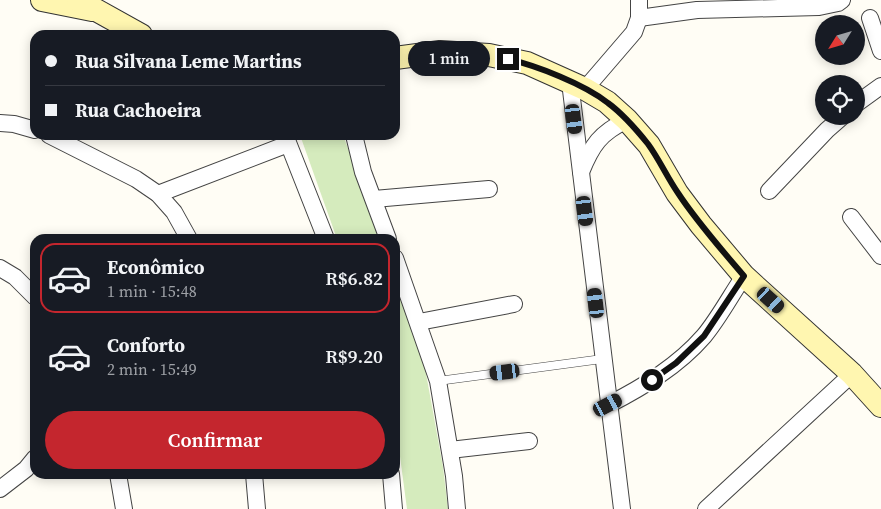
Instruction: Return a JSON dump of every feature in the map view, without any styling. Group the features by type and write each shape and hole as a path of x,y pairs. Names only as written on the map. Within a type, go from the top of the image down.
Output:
{"main road":[{"path":"42,0 86,5 132,30"},
{"path":"400,57 440,52 489,55 527,63 578,86 607,102 627,120 649,145 678,193 701,225 744,276 852,374 881,406"}],"street":[{"path":"622,509 580,174 578,86 634,32 639,18 639,0"},
{"path":"639,18 698,10 820,7 838,3 842,0"},
{"path":"870,18 881,51"},
{"path":"865,98 881,86"},
{"path":"580,174 596,142 605,132 627,120"},
{"path":"0,123 14,124 30,129"},
{"path":"769,191 833,125"},
{"path":"59,140 136,178 158,194 174,212 186,234"},
{"path":"158,194 287,140 324,234"},
{"path":"355,140 364,172 386,234"},
{"path":"374,199 489,189"},
{"path":"851,217 881,256"},
{"path":"0,268 14,277 30,292"},
{"path":"400,271 438,380 454,476 457,509"},
{"path":"608,405 639,389 676,363 704,336 744,276"},
{"path":"419,322 514,304"},
{"path":"706,509 852,374"},
{"path":"450,450 529,440"},
{"path":"0,489 30,464"},
{"path":"119,479 124,509"},
{"path":"254,479 257,509"},
{"path":"391,479 394,509"}],"lane":[{"path":"438,380 602,359"}],"green space":[{"path":"302,140 345,140 380,234 335,234"},
{"path":"400,285 419,335 443,467 448,509 407,509 400,456"}],"route":[{"path":"508,59 527,63 585,89 607,102 627,120 649,145 678,193 701,225 744,276 704,336 676,363 652,380"}]}
